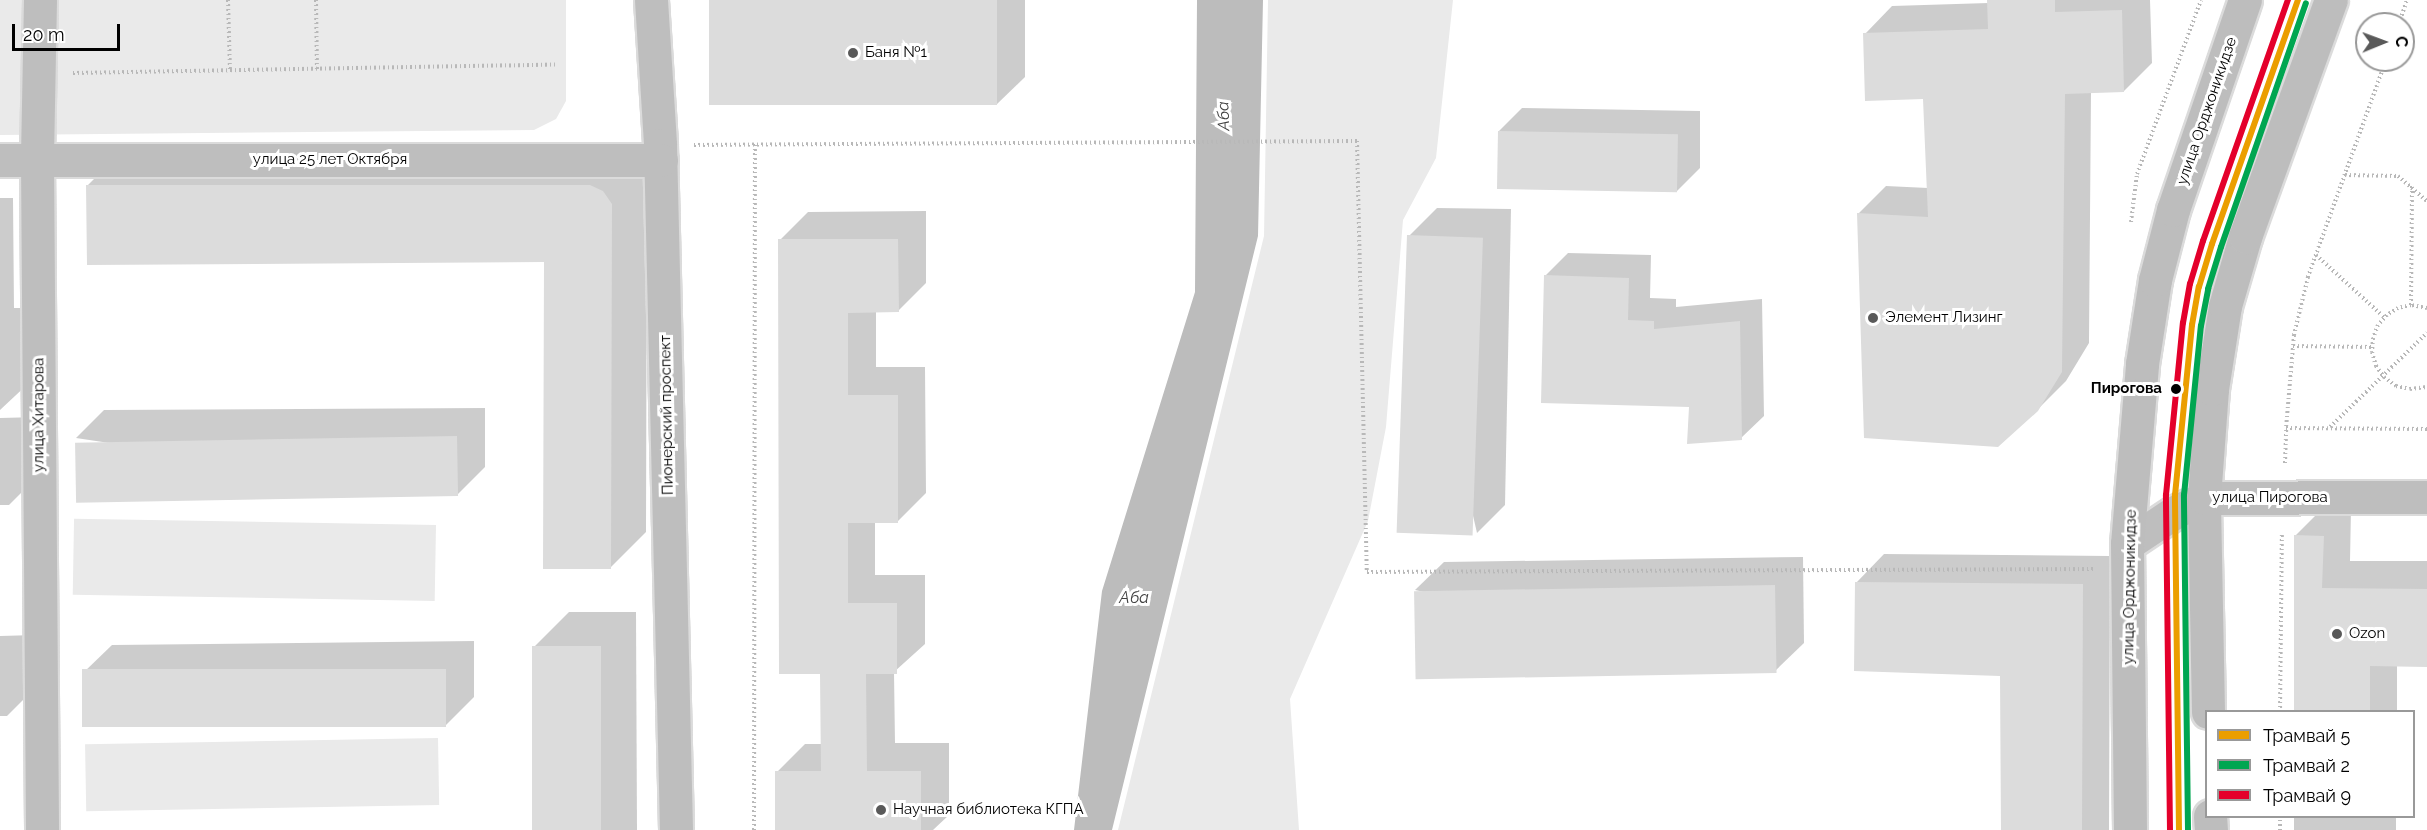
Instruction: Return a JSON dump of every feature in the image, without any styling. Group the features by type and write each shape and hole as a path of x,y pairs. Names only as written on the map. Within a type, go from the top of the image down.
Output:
{"main road":[{"name":"улица Орджоникидзе","path":"2130,830 2128,556 2142,364 2155,280 2173,210 2245,0"},
{"path":"2208,710 2204,498 2212,389 2225,306 2245,237 2331,0"}],"street":[{"name":"улица Хитарова","path":"40,0 38,160 42,830"},
{"name":"Пионерский проспект","path":"651,0 661,152 676,830"},
{"name":"улица 25 лет Октября","path":"0,160 661,152"},
{"name":"улица Пирогова","path":"2128,556 2175,512 2204,498 2427,497"}],"path":[{"path":"228,0 230,70"},
{"path":"316,0 317,69"},
{"path":"40,74 555,65"},
{"path":"2280,710 2280,573 2286,428 2293,346 2308,277 2382,72"},
{"path":"661,152 755,144 1357,141 1367,572 2128,556"},
{"path":"754,830 755,144"},
{"path":"2345,174 2398,176 2427,201"},
{"path":"2411,305 2412,186"},
{"path":"2316,255 2385,318"},
{"path":"2427,308 2411,305 2398,308 2378,325 2373,348 2376,366 2384,378 2396,386 2410,390 2427,387"},
{"path":"2330,428 2384,378 2427,333"},
{"path":"2293,346 2373,348"},
{"path":"2286,428 2427,429"}],"shaded area":[{"path":"0,0 566,0 566,101 556,119 534,130 0,135"},
{"path":"1268,0 1453,0 1436,158 1403,220 1386,427 1368,521 1290,699 1299,830 1118,830 1264,236"},
{"path":"74,519 436,525 435,601 73,595"},
{"path":"438,738 439,805 86,811 85,744"}],"water":[{"name":"Аба","path":"1197,0 1263,0 1258,236 1112,830 1074,830 1102,591 1195,292"}],"building":[{"name":"Баня №1","path":"709,0 997,0 997,105 709,105"},
{"path":"1987,0 2055,0 2055,12 2122,10 2124,92 2065,94 2062,372 2038,411 1998,447 1864,438 1857,213 1928,217 1923,99 1865,101 1863,33 1988,29"},
{"path":"1498,131 1678,134 1677,192 1497,189"},
{"path":"86,185 590,185 603,191 612,204 611,569 543,569 544,262 87,265"},
{"path":"1407,235 1483,238 1473,535 1397,533"},
{"path":"778,239 898,239 899,312 848,313 848,395 898,395 898,523 848,523 848,603 897,603 897,674 866,674 867,771 921,771 921,830 775,830 775,771 821,771 820,674 779,674"},
{"path":"1544,275 1629,278 1628,320 1654,321 1654,329 1740,321 1742,440 1687,444 1689,407 1541,403"},
{"path":"457,436 458,496 76,503 75,443"},
{"path":"2294,535 2324,536 2322,588 2427,589 2427,667 2370,666 2370,710 2294,710"},
{"path":"1855,582 2083,584 2082,830 2001,830 2000,676 1854,671"},
{"path":"1775,585 1777,673 1416,679 1414,591"},
{"path":"532,646 601,646 601,830 532,830"},
{"path":"82,669 446,669 446,727 82,727"}],"tram line":[{"name":"9","path":"2170,830 2166,495 2183,323 2190,284 2203,241 2288,0"},
{"name":"5","path":"2179,830 2175,495 2192,325 2199,287 2212,244 2298,0"},
{"name":"2","path":"2188,830 2184,495 2201,326 2208,289 2221,247 2306,3"}],"place":[{"name":"Баня №1","path":"853,53"},
{"name":"Элемент Лизинг","path":"1873,318"},
{"name":"Пирогова","path":"2176,389"},
{"name":"Ozon","path":"2337,634"},
{"name":"Научная библиотека КГПА","path":"881,810"}]}
